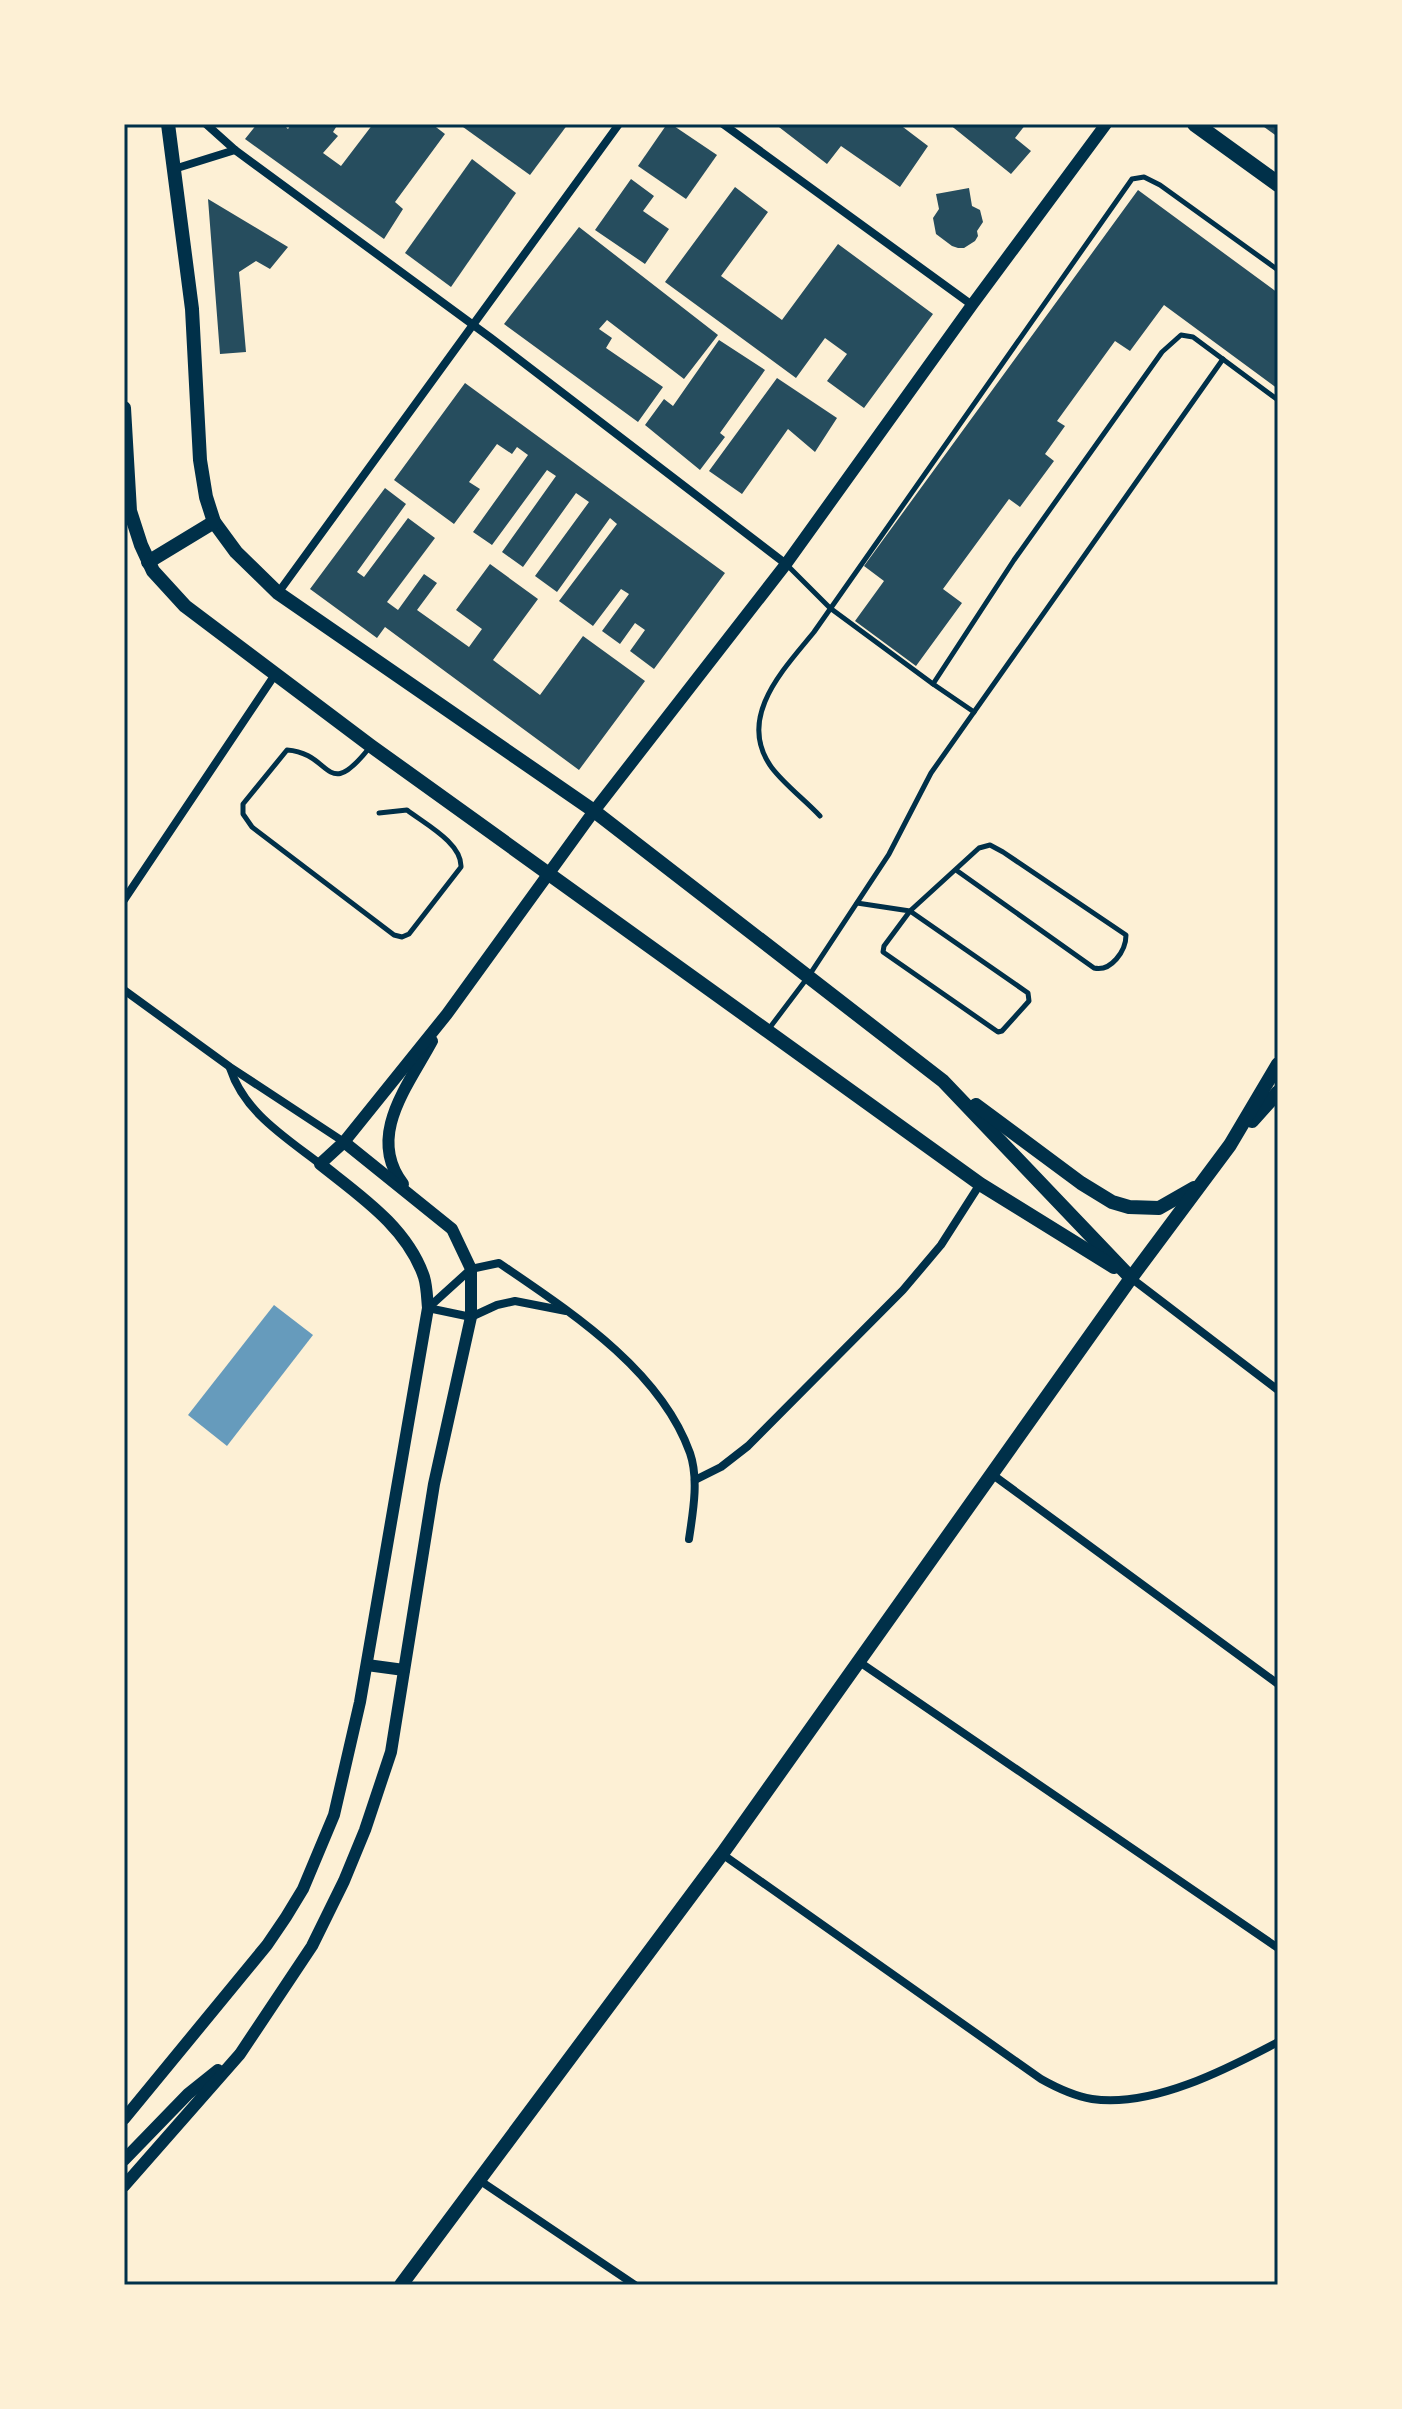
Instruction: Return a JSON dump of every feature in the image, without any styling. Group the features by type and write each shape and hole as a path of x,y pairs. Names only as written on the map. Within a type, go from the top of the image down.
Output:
{"highway":[{"path":"1195,124 1278,184"}],"main road":[{"path":"168,124 192,309 200,460 214,522 236,552 278,593 594,811 943,1081 1081,1183 1112,1202 1129,1207 1159,1208 1201,1185"},
{"path":"124,408 130,511 153,571 185,606 274,676 980,1184 1131,1278"},
{"path":"148,562 214,522"},
{"path":"401,2285 722,1854 1131,1278 1230,1145 1278,1064"},
{"path":"943,1081 1131,1278"},
{"path":"1230,1145 1278,1092"}],"street":[{"path":"206,124 235,150 473,325 786,564"},
{"path":"278,593 619,124"},
{"path":"723,124 972,305"},
{"path":"320,1164 344,1142 447,1014 594,811 786,564 1106,124"},
{"path":"174,169 235,150"},
{"path":"124,900 274,676"},
{"path":"124,990 230,1067 344,1142 414,1198 452,1229 471,1269 471,1317 434,1484 391,1752 365,1830 312,1946 240,2054 124,2186"},
{"path":"414,1198 393,1171 387,1133 394,1111 447,1014"},
{"path":"124,2119 267,1945 303,1889 334,1815 367,1665 428,1308 425,1279 403,1238 385,1217 254,1110 241,1095 230,1067"},
{"path":"695,1480 721,1467 748,1446 903,1290 941,1245 980,1184"},
{"path":"428,1308 471,1269 499,1263 571,1312 653,1389 690,1454 695,1480 689,1539"},
{"path":"1131,1278 1278,1390"},
{"path":"428,1308 471,1317 515,1301 571,1312"},
{"path":"993,1475 1278,1684"},
{"path":"857,1661 1278,1948"},
{"path":"367,1665 404,1670"},
{"path":"722,1854 1033,2074 1067,2092 1093,2099 1119,2099 1171,2090 1278,2042"},
{"path":"124,2160 188,2094 240,2054"},
{"path":"479,2179 635,2285"}],"lane":[{"path":"820,816 771,766 758,735 761,707 780,675 1132,179 1144,177 1160,185 1278,270"},
{"path":"933,684 1014,560 1162,352 1181,335 1193,337 1278,400"},
{"path":"767,1032 808,977 895,843 931,773 1223,359"},
{"path":"786,564 830,608 974,712"},
{"path":"371,746 353,768 342,775 333,773 299,751 287,750 243,804 243,814 252,827 394,935 402,937 409,934 461,867 462,857 407,810 379,813"},
{"path":"857,903 910,911 1028,993 1029,1001 1002,1031 994,1031 885,956 884,946 910,911 979,848 990,845 1003,852 1126,935 1125,945 1108,968 1094,968 956,870"}],"water":[{"path":"274,1305 313,1335 227,1446 188,1415"}],"building":[{"path":"257,124 283,124 288,129 291,124 338,124 333,132 338,136 323,153 341,166 373,124 432,124 445,134 395,202 403,209 384,239 245,139"},
{"path":"465,124 568,124 530,175 463,127"},
{"path":"667,124 717,155 686,199 638,166"},
{"path":"775,124 899,124 928,146 900,187 841,146 827,164"},
{"path":"949,124 1026,124 1015,138 1031,151 1011,174"},
{"path":"1260,124 1278,124 1278,137"},
{"path":"472,159 516,193 451,287 405,253"},
{"path":"631,179 654,196 643,211 669,229 645,264 595,230"},
{"path":"735,187 768,212 721,276 782,320 838,244 933,314 864,408 827,381 847,354 825,338 796,378 665,282"},
{"path":"969,188 972,206 980,210 983,222 975,241 958,248 936,234 933,218 939,209 936,194"},
{"path":"1138,190 1278,293 1278,389 1164,305 1130,351 1115,341 1057,421 1065,426 1045,454 1054,461 1020,507 1009,499 943,589 962,603 916,666 855,621 884,581 864,566"},
{"path":"208,199 288,247 270,269 256,261 239,272 246,352 220,354"},
{"path":"579,227 718,335 684,379 607,320 599,329 612,338 606,348 663,387 638,422 504,324"},
{"path":"719,340 765,370 720,433 725,437 700,470 645,425 664,399 673,406"},
{"path":"777,378 837,418 815,452 788,429 742,494 709,471"},
{"path":"465,383 725,573 654,669 630,651 645,630 635,623 620,644 602,631 629,594 621,589 593,626 559,601 617,524 610,518 557,592 535,576 589,502 576,493 523,567 502,552 556,476 547,470 492,545 473,532 528,455 517,447 512,454 497,444 469,482 480,489 454,524 394,480"},
{"path":"385,488 406,504 357,572 364,577 408,518 435,538 387,602 398,610 424,574 437,583 417,610 469,647 482,629 456,610 490,564 538,599 493,660 540,695 583,636 645,681 579,770 385,627 377,638 310,589"}]}
